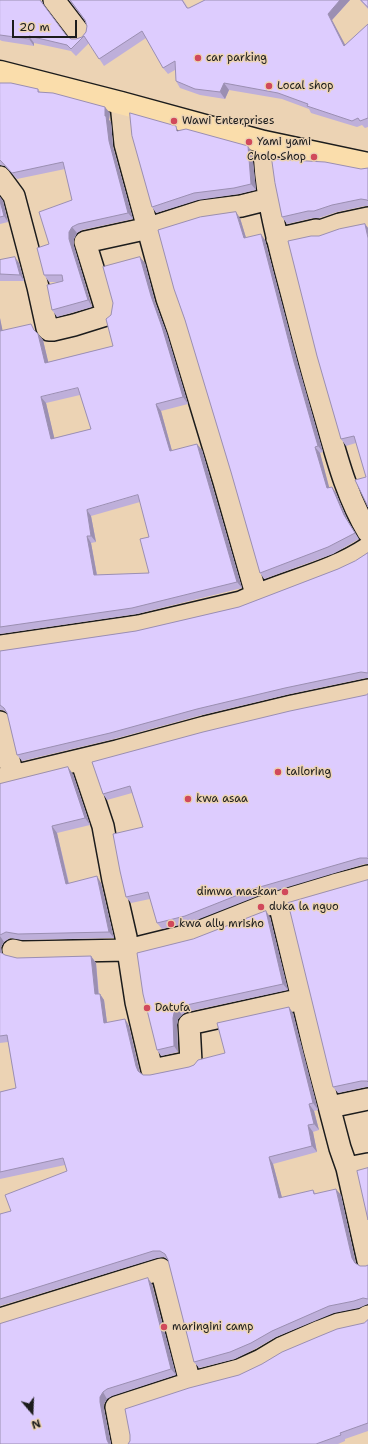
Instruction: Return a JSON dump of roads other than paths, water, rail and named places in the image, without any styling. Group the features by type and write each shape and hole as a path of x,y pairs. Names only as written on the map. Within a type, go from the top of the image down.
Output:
{"main road":[{"path":"0,72 264,142 368,164"}],"street":[{"path":"54,0 80,34"},
{"path":"121,103 125,144 167,299 178,330 224,482 256,594"},
{"path":"264,142 265,168 269,198 277,239 304,342 344,479 359,517 368,532"},
{"path":"0,177 14,196 38,287 47,328 49,330 74,325 106,315 106,310 85,242 148,228 202,211 241,206 269,198"},
{"path":"277,239 316,230 320,231 368,218"},
{"path":"0,646 139,626 240,602 256,594 329,568 358,555 368,548"},
{"path":"0,722 7,778 212,725 368,690"},
{"path":"81,760 103,826 128,950 136,1002 152,1070 191,1062 189,1024 302,999"},
{"path":"13,950 21,952 128,950 193,934 261,907 368,876"},
{"path":"279,903 340,1148 347,1168 368,1260"},
{"path":"330,1107 368,1099"},
{"path":"347,1168 368,1164"},
{"path":"0,1319 161,1269 190,1384"},
{"path":"123,1444 116,1407 239,1370 261,1360 281,1348 320,1331 338,1324 363,1319 368,1316"}],"place":[{"name":"car parking","path":"198,58"},
{"name":"Local shop","path":"269,86"},
{"name":"Wawi Enterprises","path":"174,121"},
{"name":"Yami yami","path":"249,142"},
{"name":"Cholo Shop","path":"314,157"},
{"name":"tailoring","path":"278,772"},
{"name":"kwa asaa","path":"188,799"},
{"name":"dimwa maskan","path":"285,892"},
{"name":"duka la nguo","path":"261,907"},
{"name":"kwa ally mrisho","path":"171,924"},
{"name":"Datufa","path":"147,1008"},
{"name":"maringini camp","path":"164,1327"}]}
